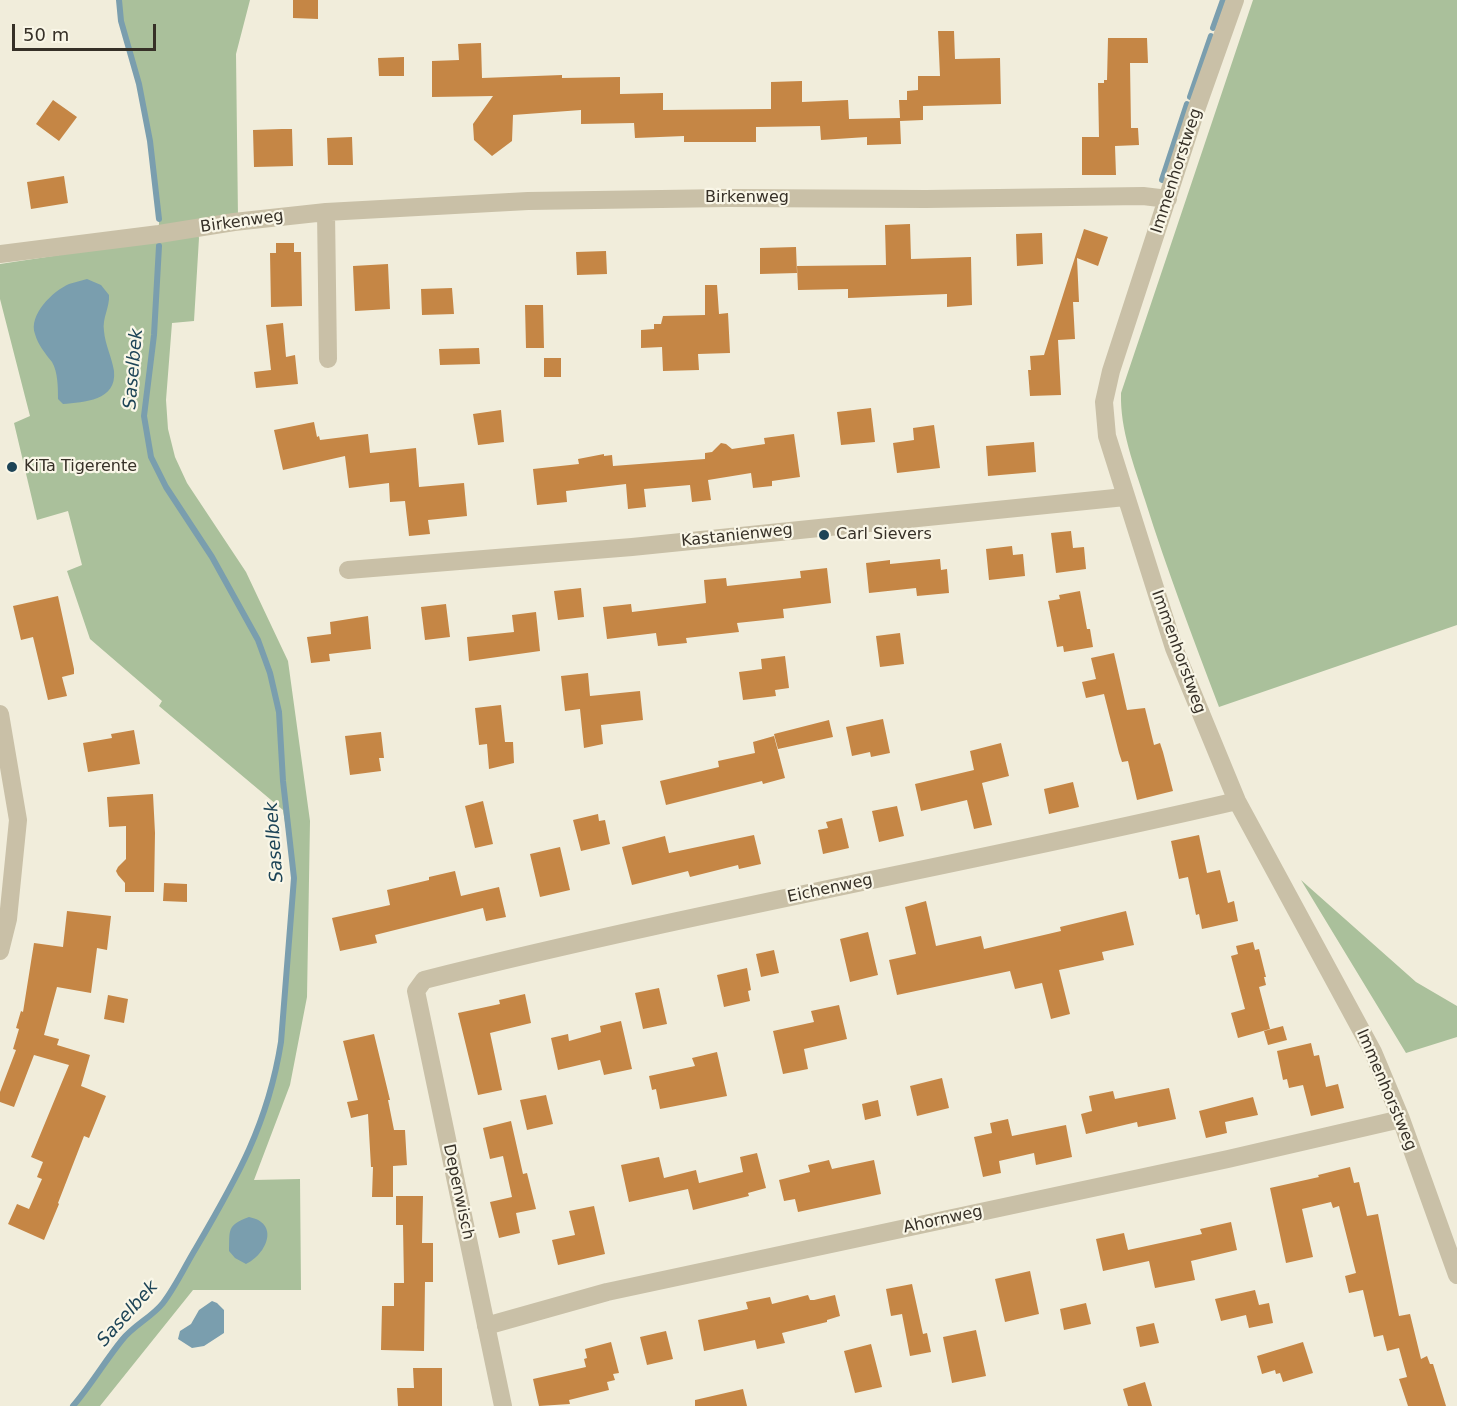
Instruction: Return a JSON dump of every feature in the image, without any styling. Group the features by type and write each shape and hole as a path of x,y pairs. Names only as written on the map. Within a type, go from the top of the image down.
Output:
{"street":[{"name":"Immenhorstweg","path":"1235,0 1196,110 1111,371 1104,402 1107,436 1174,648 1236,801 1373,1052 1401,1119 1457,1275"},
{"name":"Birkenweg","path":"0,254 234,222 326,212 528,201 1143,196 1168,199"},
{"path":"326,212 328,359"},
{"name":"Kastanienweg","path":"348,570 632,547 1125,497"},
{"path":"0,714 18,820 8,919 0,951"},
{"name":"Eichenweg","path":"424,980 660,925 1236,801"},
{"name":"Depenwisch","path":"424,980 416,991 503,1406"},
{"name":"Ahornweg","path":"486,1326 607,1292 1228,1159 1401,1119"}],"green space":[{"path":"119,0 250,0 236,54 238,218 196,223 199,238 194,321 172,323 166,400 168,429 175,457 187,483 246,572 288,661 310,821 307,997 290,1085 254,1180 300,1179 301,1290 193,1290 100,1406 73,1406 123,1340 159,1308 168,1296 225,1198 249,1149 268,1098 281,1042 294,878 283,810 159,706 162,701 90,639 67,571 82,565 68,511 37,520 14,423 30,416 0,299 0,264 159,240 159,219 150,141 139,84 121,21"},
{"path":"1253,0 1457,0 1457,625 1219,707 1171,578 1132,461 1125,434 1121,393"},
{"path":"1301,880 1416,982 1457,1006 1457,1037 1406,1053"}],"water":[{"path":"87,279 101,285 109,295 104,326 114,381 110,389 98,398 63,404 58,399 54,366 36,338 35,319 43,304 56,292 69,284"},
{"path":"249,1217 265,1225 267,1239 260,1253 246,1264 235,1258 229,1251 229,1238 233,1226"},
{"path":"212,1301 224,1310 224,1333 204,1346 192,1348 178,1339 180,1331 191,1324 199,1310"}],"building":[{"path":"293,0 318,0 318,19 293,18"},
{"path":"938,31 954,31 955,59 1000,58 1001,104 923,106 923,120 900,121 901,144 867,145 867,137 821,140 820,126 756,127 756,142 684,142 684,136 635,138 634,123 581,124 581,110 513,115 512,141 492,156 474,140 473,124 493,96 432,97 432,61 459,60 458,44 481,43 482,78 562,75 562,78 620,77 620,94 663,93 663,110 771,109 771,82 802,81 802,102 848,100 849,119 900,118 899,100 907,100 907,91 918,90 918,76 940,76"},
{"path":"1108,38 1147,38 1148,63 1130,63 1131,128 1138,128 1139,145 1115,146 1116,175 1082,175 1082,137 1099,137 1098,83 1104,83 1104,80 1107,80"},
{"path":"404,57 404,76 379,76 378,58"},
{"path":"53,100 77,117 59,141 36,124"},
{"path":"292,129 293,166 254,167 253,130"},
{"path":"352,137 353,165 328,165 327,138"},
{"path":"64,176 68,203 31,209 27,182"},
{"path":"910,224 911,259 971,257 972,305 947,307 947,294 848,298 848,289 798,290 797,266 886,265 885,225"},
{"path":"1084,229 1108,237 1098,266 1077,258 1079,302 1073,302 1075,339 1058,340 1061,395 1030,396 1028,370 1031,370 1030,356 1044,355"},
{"path":"1042,233 1043,264 1017,266 1016,234"},
{"path":"276,243 294,243 294,252 301,252 302,306 271,307 270,253 276,253"},
{"path":"796,247 797,273 760,274 760,248"},
{"path":"606,251 607,274 577,275 576,252"},
{"path":"388,264 390,309 355,311 353,266"},
{"path":"705,285 717,285 719,314 728,313 730,353 698,354 699,370 663,371 662,347 641,348 641,330 654,329 654,324 661,324 663,316 705,315"},
{"path":"452,288 454,314 422,315 421,289"},
{"path":"525,305 543,305 544,348 526,348"},
{"path":"283,323 286,357 295,355 298,384 256,388 254,372 271,370 266,325"},
{"path":"479,348 480,364 440,365 439,349"},
{"path":"544,358 561,358 561,377 544,377"},
{"path":"871,408 875,442 841,445 837,412"},
{"path":"501,410 504,442 478,445 473,414"},
{"path":"314,422 317,437 319,436 320,440 368,434 370,453 416,448 419,487 464,483 467,516 428,520 430,534 409,536 405,501 390,502 389,483 349,488 345,456 283,470 274,430"},
{"path":"934,425 940,468 897,473 893,443 914,440 913,428"},
{"path":"794,434 800,477 772,481 772,486 753,488 751,473 708,480 711,500 692,502 690,485 644,489 646,507 628,509 626,484 566,491 567,502 537,505 533,469 579,464 578,459 604,454 604,456 612,455 613,466 705,459 705,453 712,452 721,443 732,449 765,444 764,438"},
{"path":"1034,442 1036,472 988,476 986,446"},
{"path":"1071,531 1073,548 1084,547 1086,569 1056,573 1051,533"},
{"path":"1012,546 1013,555 1023,554 1025,576 989,580 986,549"},
{"path":"940,559 941,570 947,569 949,593 917,596 916,588 869,593 866,563 890,560 890,564"},
{"path":"827,568 831,603 783,609 784,618 737,623 739,632 686,638 687,643 658,646 656,633 607,639 603,607 631,604 632,612 706,603 704,580 726,578 727,586 801,578 800,571"},
{"path":"581,588 584,617 558,620 554,591"},
{"path":"1080,591 1093,647 1064,652 1063,646 1057,647 1048,601 1060,599 1059,595"},
{"path":"58,596 74,674 62,677 67,696 48,700 33,637 21,640 13,606"},
{"path":"446,604 450,637 425,640 421,607"},
{"path":"536,612 540,651 469,661 467,637 514,632 512,615"},
{"path":"368,616 371,649 329,654 330,661 311,663 307,637 331,634 330,622"},
{"path":"900,633 904,664 880,667 876,636"},
{"path":"1114,653 1127,710 1145,708 1154,745 1160,743 1173,791 1137,800 1128,761 1122,762 1119,753 1104,694 1086,698 1082,682 1096,679 1091,658"},
{"path":"785,656 789,688 775,690 776,696 743,700 739,672 762,669 761,659"},
{"path":"588,673 590,696 640,691 643,720 601,725 603,744 584,748 580,709 565,711 561,676"},
{"path":"501,705 505,742 513,742 514,763 489,769 487,744 479,745 475,708"},
{"path":"883,719 890,753 871,757 870,752 852,756 846,727"},
{"path":"829,720 833,737 778,749 774,734"},
{"path":"134,730 140,764 88,772 83,743 112,738 111,734"},
{"path":"381,732 384,758 379,758 381,771 350,775 345,736"},
{"path":"774,736 785,778 763,784 762,781 666,805 660,781 719,767 718,761 755,753 753,742"},
{"path":"1001,743 1009,776 982,783 992,825 974,829 967,800 921,811 915,784 974,770 970,751"},
{"path":"1073,782 1079,807 1049,814 1044,789"},
{"path":"153,794 154,892 125,892 125,883 116,871 126,859 126,826 109,827 107,797"},
{"path":"483,801 493,844 475,848 465,806"},
{"path":"897,806 904,836 879,842 872,811"},
{"path":"598,814 599,821 605,820 610,844 581,851 573,820"},
{"path":"842,818 849,848 823,854 818,830 828,828 826,822"},
{"path":"754,835 761,864 739,869 738,865 690,877 688,871 632,885 622,847 665,836 669,853"},
{"path":"1199,835 1207,873 1220,870 1228,903 1234,901 1238,921 1202,929 1199,914 1196,915 1188,877 1179,879 1171,841"},
{"path":"560,847 570,890 540,897 530,854"},
{"path":"455,871 461,896 499,887 506,917 486,921 483,908 375,935 377,943 340,951 332,918 390,905 387,890"},
{"path":"164,883 187,884 187,902 163,901"},
{"path":"926,901 936,946 981,936 984,949 1061,931 1060,927 1126,911 1134,945 1102,952 1104,960 1059,970 1070,1014 1051,1019 1042,983 1015,989 1010,971 897,995 889,960 916,954 905,907"},
{"path":"67,911 111,916 107,950 97,948 91,993 57,987 44,1035 59,1039 57,1045 90,1055 81,1086 106,1096 89,1138 84,1136 44,1240 8,1224 17,1204 29,1209 42,1179 37,1177 43,1162 31,1157 69,1065 34,1055 14,1107 0,1102 0,1092 16,1050 13,1049 19,1029 16,1028 21,1011 23,1012 34,943 63,947"},
{"path":"868,932 878,975 850,982 840,939"},
{"path":"1253,942 1255,950 1259,949 1266,977 1264,977 1266,985 1259,987 1270,1029 1238,1038 1231,1013 1245,1009 1231,956 1238,954 1236,946"},
{"path":"774,950 779,973 761,977 756,954"},
{"path":"747,968 751,990 748,991 750,1001 724,1007 717,975"},
{"path":"659,988 667,1024 643,1029 635,993"},
{"path":"525,994 531,1023 490,1033 502,1090 478,1095 458,1013 500,1004 499,1000"},
{"path":"108,995 128,999 124,1023 104,1019"},
{"path":"839,1005 847,1039 804,1049 808,1069 783,1074 773,1031 814,1022 811,1011"},
{"path":"621,1021 632,1069 604,1075 600,1060 558,1070 551,1038 568,1034 569,1041 601,1032 600,1026"},
{"path":"1283,1026 1287,1040 1268,1045 1264,1031"},
{"path":"374,1034 390,1100 388,1100 394,1130 405,1130 407,1165 393,1166 393,1197 372,1197 373,1167 371,1167 368,1114 351,1118 347,1102 358,1100 343,1041"},
{"path":"1311,1043 1314,1056 1319,1055 1326,1087 1338,1084 1344,1108 1311,1116 1303,1085 1289,1088 1287,1079 1283,1080 1277,1051"},
{"path":"717,1052 727,1096 660,1109 656,1089 652,1090 649,1076 695,1066 692,1058"},
{"path":"942,1078 949,1108 917,1116 910,1086"},
{"path":"1169,1088 1176,1119 1138,1127 1137,1122 1086,1134 1081,1114 1092,1111 1089,1096 1113,1091 1115,1099"},
{"path":"546,1095 553,1124 527,1130 520,1100"},
{"path":"1253,1097 1258,1115 1225,1122 1227,1133 1206,1138 1199,1111"},
{"path":"878,1100 881,1116 865,1120 862,1104"},
{"path":"1008,1119 1012,1136 1066,1125 1072,1157 1036,1165 1034,1153 999,1161 1001,1173 983,1177 974,1137 992,1133 990,1123"},
{"path":"511,1121 523,1174 527,1173 536,1209 516,1213 520,1233 499,1238 490,1202 512,1197 503,1156 490,1159 483,1128"},
{"path":"757,1153 766,1188 748,1193 749,1196 693,1210 688,1189 629,1202 621,1165 659,1157 664,1178 696,1170 699,1183 743,1172 740,1157"},
{"path":"829,1160 832,1169 874,1160 881,1194 798,1212 795,1199 784,1201 779,1180 810,1172 808,1165"},
{"path":"1350,1167 1354,1183 1359,1182 1367,1216 1378,1214 1399,1316 1410,1314 1421,1359 1427,1356 1430,1364 1433,1364 1446,1406 1408,1406 1399,1379 1407,1377 1399,1348 1387,1351 1383,1335 1374,1337 1363,1290 1349,1293 1345,1276 1356,1273 1339,1206 1333,1208 1331,1202 1302,1209 1313,1257 1286,1263 1270,1188 1319,1177 1318,1175"},
{"path":"396,1196 423,1196 422,1243 433,1243 433,1282 425,1282 424,1351 381,1350 382,1306 394,1306 394,1283 404,1283 403,1225 396,1225"},
{"path":"594,1206 605,1254 558,1265 552,1240 575,1235 569,1211"},
{"path":"1231,1222 1237,1250 1191,1261 1195,1280 1155,1288 1149,1261 1103,1271 1096,1239 1124,1233 1128,1250 1202,1234 1200,1229"},
{"path":"1030,1271 1039,1314 1005,1322 995,1279"},
{"path":"912,1284 923,1334 927,1333 931,1352 910,1356 902,1314 891,1316 886,1289"},
{"path":"1255,1290 1259,1305 1269,1303 1273,1323 1249,1328 1246,1315 1221,1321 1215,1299"},
{"path":"808,1295 810,1300 814,1300 835,1295 840,1316 827,1320 827,1322 782,1333 785,1343 757,1349 755,1340 704,1351 698,1320 748,1309 746,1302 770,1297 772,1304"},
{"path":"1086,1303 1091,1324 1064,1330 1060,1309"},
{"path":"1154,1323 1159,1343 1140,1347 1136,1327"},
{"path":"976,1330 986,1376 952,1383 943,1337"},
{"path":"666,1331 673,1359 647,1365 640,1337"},
{"path":"611,1342 619,1373 613,1374 615,1380 607,1382 609,1390 569,1400 570,1404 539,1406 533,1379 586,1367 585,1349"},
{"path":"1303,1342 1313,1373 1283,1382 1280,1373 1276,1374 1275,1370 1262,1374 1257,1356"},
{"path":"871,1344 882,1387 855,1393 844,1351"},
{"path":"413,1368 442,1368 442,1406 398,1406 397,1388 414,1388"},
{"path":"1145,1382 1152,1406 1128,1406 1123,1389"},
{"path":"743,1389 747,1406 695,1406 695,1400"}],"waterway":[{"name":"Saselbek","path":"119,0 121,21 139,84 150,141 159,219"},
{"path":"1213,28 1223,0"},
{"path":"1190,97 1211,36"},
{"path":"1162,180 1187,104"},
{"name":"Saselbek","path":"73,1406 122,1340 159,1308 168,1296 225,1198 249,1150 268,1099 281,1042 294,878 283,781 279,712 270,673 258,640 212,557 166,487 151,457 144,416 154,335 159,246"}],"place":[{"name":"KiTa Tigerente","path":"12,467"},
{"name":"Carl Sievers","path":"824,535"}]}
